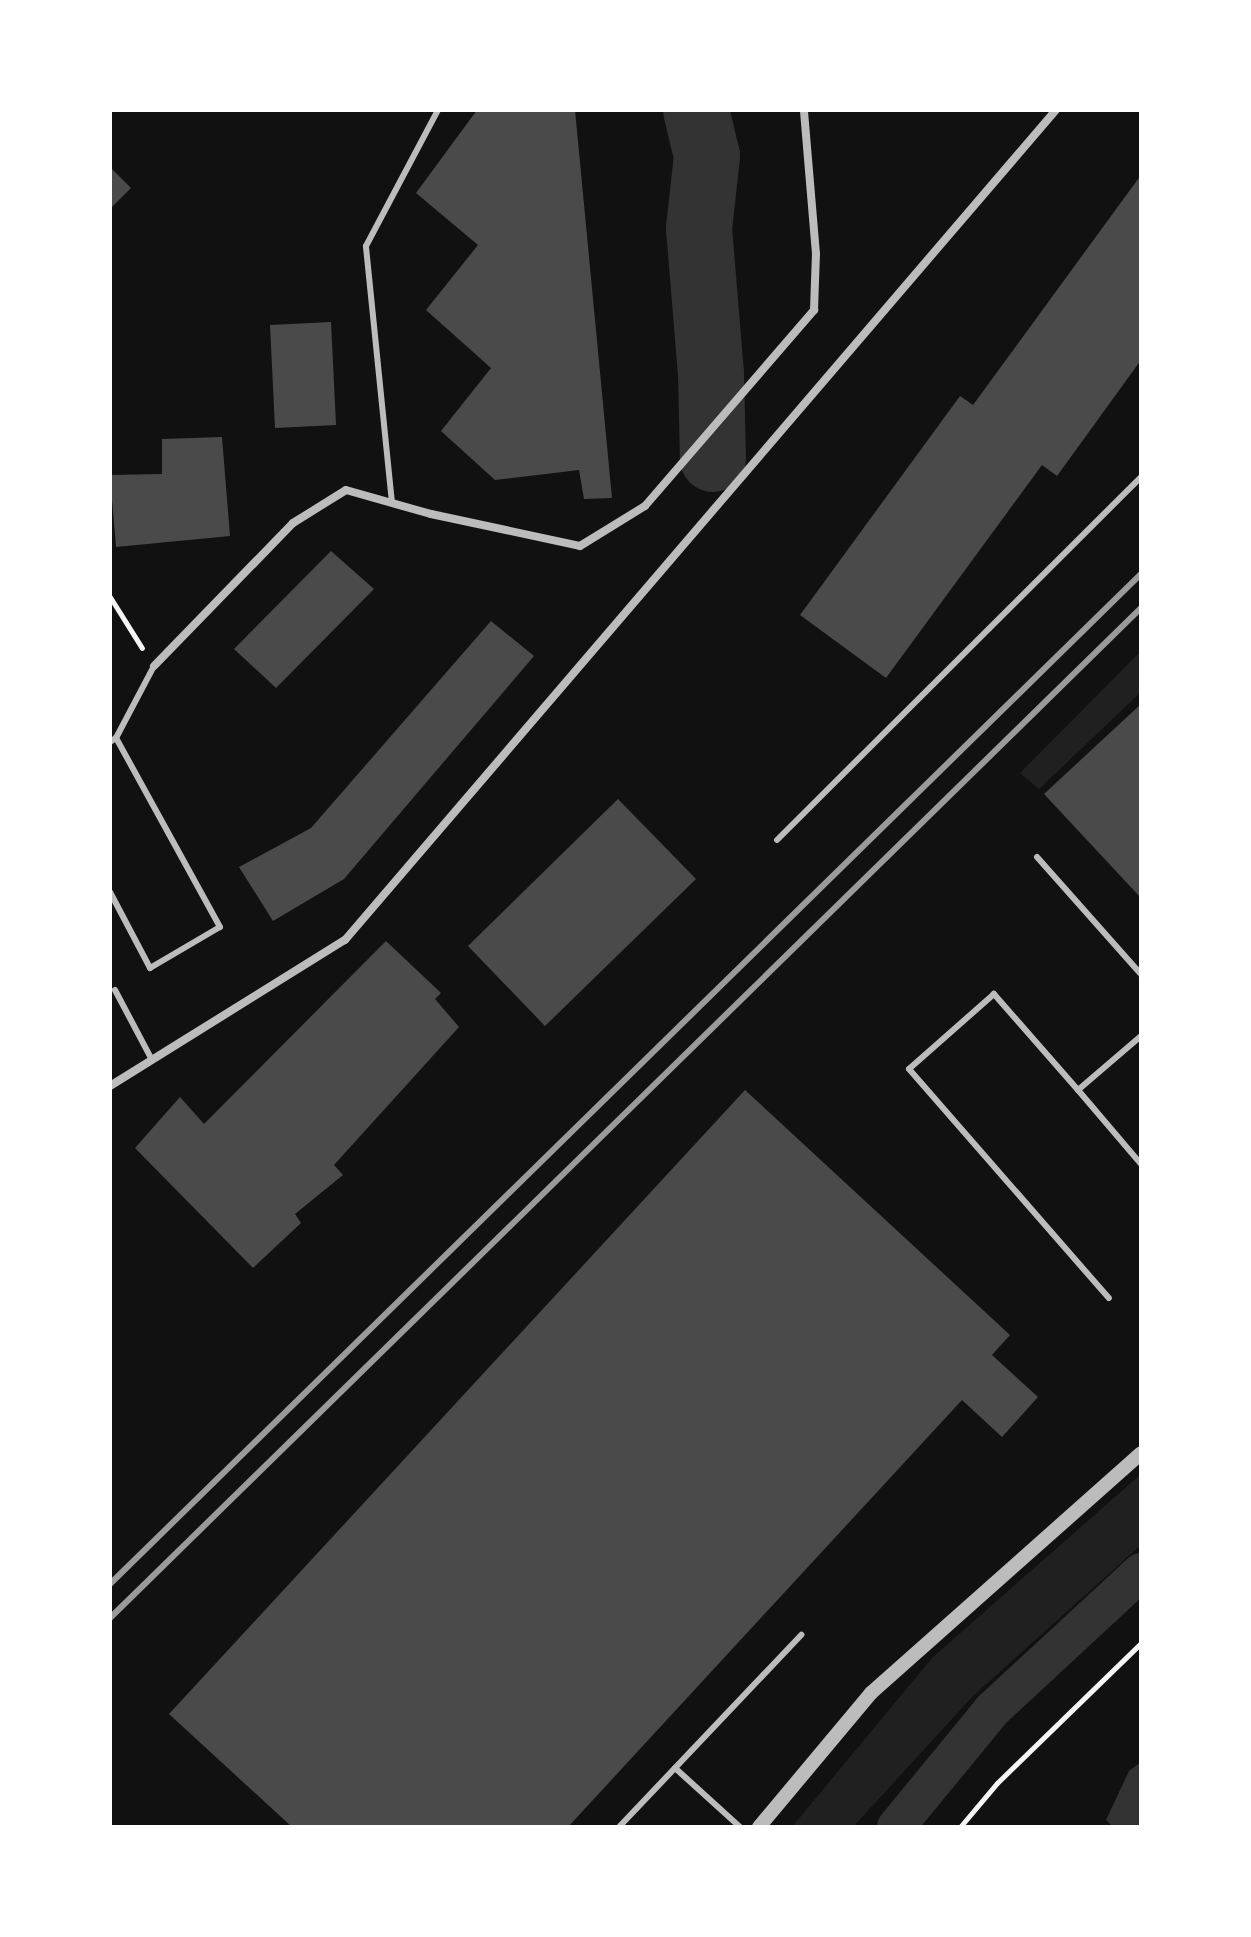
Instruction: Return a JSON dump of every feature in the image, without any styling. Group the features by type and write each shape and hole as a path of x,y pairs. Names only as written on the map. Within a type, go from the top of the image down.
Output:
{"street":[{"path":"154,666 293,523 346,490 580,546 645,506 814,310 816,254 804,110"},
{"path":"110,1086 345,940 1056,110"},
{"path":"759,1827 871,1693 1141,1453"}],"lane":[{"path":"392,503 366,246 438,110"},
{"path":"777,840 1141,477"},
{"path":"110,892 150,968 220,927 113,740 154,666"},
{"path":"1037,857 1141,974"},
{"path":"115,990 152,1060"},
{"path":"1109,1298 909,1069 994,994 1141,1164"},
{"path":"1078,1090 1141,1036"},
{"path":"619,1827 801,1635"},
{"path":"675,1768 740,1827"}],"path":[{"path":"110,597 154,666"},
{"path":"960,1827 997,1783 1141,1643"}],"shaded area":[{"path":"1141,651 1141,692 1039,789 1020,773"},
{"path":"1141,1474 1141,1545 974,1695 853,1827 792,1827 932,1658"},
{"path":"1141,1762 1141,1827 1113,1827 1106,1820 1129,1771"}],"building":[{"path":"477,110 575,110 612,498 584,499 579,470 495,480 441,431 491,368 426,310 478,245 416,193"},
{"path":"110,167 131,188 110,209"},
{"path":"1141,175 1141,360 1057,476 1042,465 886,678 800,615 960,396 973,405"},
{"path":"331,322 336,425 275,428 270,325"},
{"path":"222,437 230,536 116,547 110,475 162,474 162,439"},
{"path":"331,551 374,589 276,688 234,649"},
{"path":"491,621 534,656 344,879 273,921 239,867 311,828"},
{"path":"1141,704 1141,898 1044,794"},
{"path":"618,799 696,879 545,1026 468,946"},
{"path":"386,941 441,993 435,999 459,1027 334,1165 343,1175 295,1214 301,1223 253,1268 135,1148 180,1097 204,1124"},
{"path":"745,1090 1010,1335 992,1355 1038,1397 1002,1437 962,1400 568,1827 292,1827 169,1714"}],"waterway":[{"path":"696,110 707,156 699,228 711,373 713,459"},
{"path":"896,1827 992,1710 1141,1572"}],"railway":[{"path":"110,1584 1141,574"},
{"path":"110,1618 1141,608"}]}
